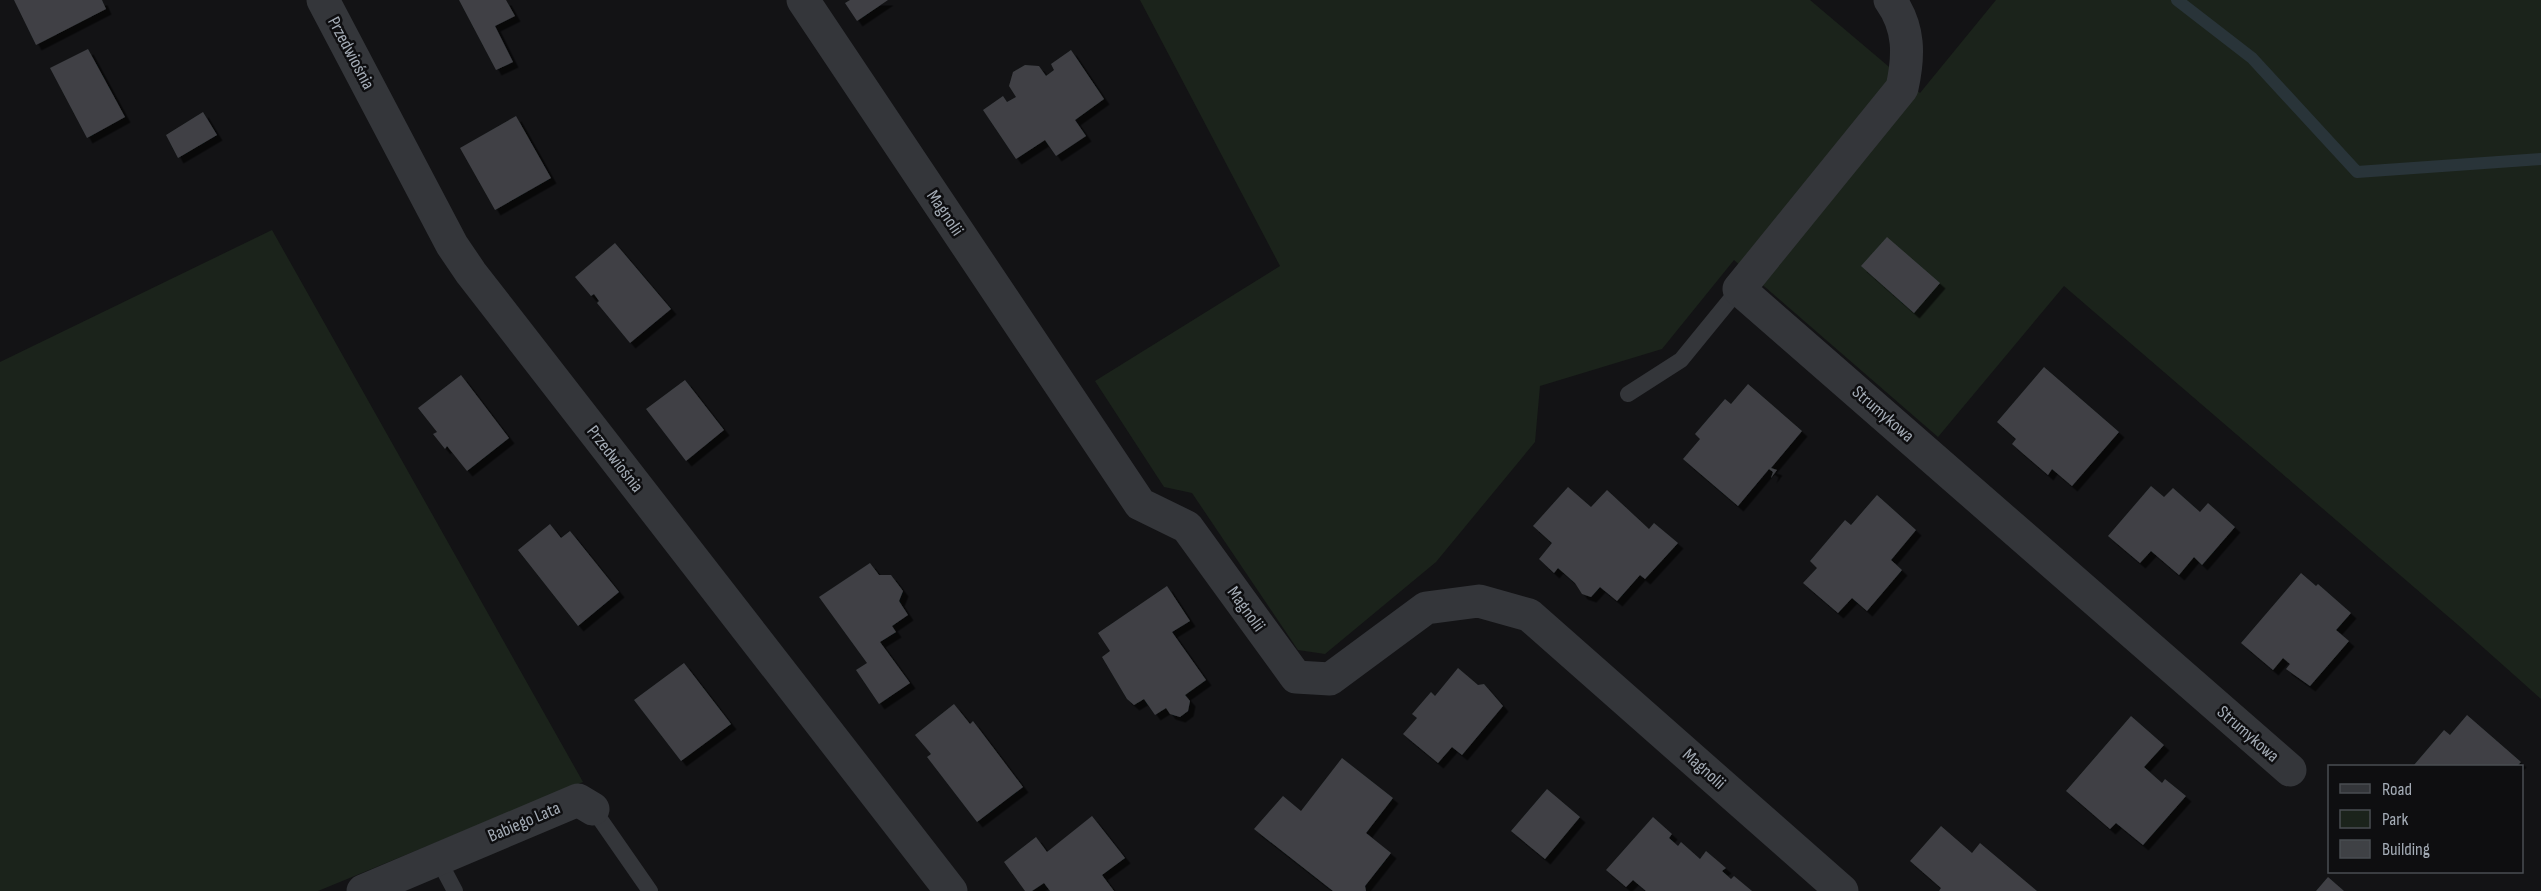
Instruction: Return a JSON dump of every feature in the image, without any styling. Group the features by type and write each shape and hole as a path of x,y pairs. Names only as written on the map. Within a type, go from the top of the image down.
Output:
{"street":[{"name":"Przedwiośnia","path":"323,0 452,245 471,273 951,891"},
{"name":"Magnolii","path":"802,0 1140,504 1187,527 1296,677 1330,679 1426,608 1479,601 1529,615 1842,891"},
{"path":"1739,289 1902,88 1908,59 1905,31 1890,0"},
{"name":"Strumykowa","path":"1739,289 2290,770"},
{"name":"Babiego Lata","path":"363,891 578,800 593,809"}],"lane":[{"path":"1628,394 1681,360 1739,289"},
{"name":"Babiego Lata","path":"593,809 650,891"},
{"path":"438,859 455,891"}],"green space":[{"path":"1140,0 1810,0 1920,93 1996,0 2541,0 2541,699 2064,286 1938,437 1734,260 1662,349 1540,386 1535,442 1436,562 1325,654 1298,650 1192,493 1164,487 1095,381 1280,266"},
{"path":"272,230 583,782 318,891 0,891 0,362"}],"building":[{"path":"14,0 102,0 106,9 36,45"},
{"path":"459,0 506,0 515,16 495,26 513,62 496,70"},
{"path":"850,0 888,0 857,21 845,3"},
{"path":"88,49 125,117 87,138 50,68"},
{"path":"1071,50 1104,99 1075,120 1086,136 1056,156 1045,140 1016,159 983,110 1003,96 1007,102 1016,97 1009,86 1013,72 1025,65 1039,66 1046,76 1054,70 1051,64"},
{"path":"203,112 217,135 178,158 166,135"},
{"path":"516,116 551,178 495,210 460,148"},
{"path":"1887,237 1940,283 1914,313 1861,266"},
{"path":"615,243 671,309 630,343 597,303 599,301 594,294 591,296 575,277"},
{"path":"2044,367 2119,432 2072,486 2052,469 2048,475 2012,444 2016,439 1997,422"},
{"path":"461,375 509,438 467,471 447,446 445,449 433,434 437,432 418,408"},
{"path":"685,380 724,430 686,461 646,409"},
{"path":"1748,384 1802,431 1771,468 1777,470 1771,478 1773,472 1769,469 1738,506 1683,459 1700,439 1695,434 1725,399 1731,404"},
{"path":"2151,486 2164,497 2173,488 2200,512 2208,503 2235,527 2202,565 2194,557 2179,575 2151,551 2140,563 2108,536"},
{"path":"1568,487 1591,507 1607,490 1649,529 1654,523 1678,543 1645,579 1640,575 1617,601 1600,587 1591,597 1582,594 1575,583 1558,568 1554,573 1539,559 1552,543 1533,526"},
{"path":"1877,495 1916,530 1891,560 1902,570 1867,611 1852,598 1838,613 1803,583 1817,568 1810,561 1845,520 1851,525"},
{"path":"550,524 561,538 570,531 619,592 578,626 518,550"},
{"path":"870,563 879,575 891,575 903,591 899,601 908,615 892,626 896,632 880,642 910,683 879,704 856,670 867,663 819,597"},
{"path":"2301,573 2316,586 2318,584 2351,613 2336,630 2349,641 2310,686 2286,669 2290,664 2283,658 2273,670 2241,643"},
{"path":"1167,586 1190,621 1172,632 1206,680 1185,695 1190,701 1188,711 1180,717 1170,714 1166,708 1155,715 1144,699 1134,705 1127,699 1102,657 1110,651 1098,633"},
{"path":"684,663 731,724 681,761 634,700"},
{"path":"1458,668 1478,685 1484,684 1503,706 1462,755 1452,747 1438,763 1403,734 1417,718 1412,714 1431,692 1435,696"},
{"path":"954,704 970,724 973,721 1023,787 977,822 927,757 931,754 915,735"},
{"path":"2467,715 2521,762 2518,765 2414,765 2444,730 2450,735"},
{"path":"2131,716 2164,745 2144,767 2162,783 2165,779 2186,796 2143,845 2116,823 2110,829 2066,791"},
{"path":"1342,758 1393,798 1366,833 1391,853 1365,886 1366,891 1333,891 1254,829 1283,796 1301,811"},
{"path":"1547,789 1580,817 1545,859 1511,831"},
{"path":"1092,816 1125,858 1102,875 1114,891 1050,891 1044,883 1032,891 1025,891 1004,862 1036,837 1047,852"},
{"path":"1653,817 1672,834 1669,838 1678,846 1681,842 1700,859 1706,851 1726,868 1722,871 1731,879 1734,876 1752,891 1646,891 1633,880 1626,887 1606,870"},
{"path":"1941,826 1972,853 1980,843 2037,891 1939,891 1941,888 1910,861"},
{"path":"2328,877 2344,891 2316,891"}],"waterway":[{"path":"2177,0 2252,58 2357,172 2541,159"}]}
